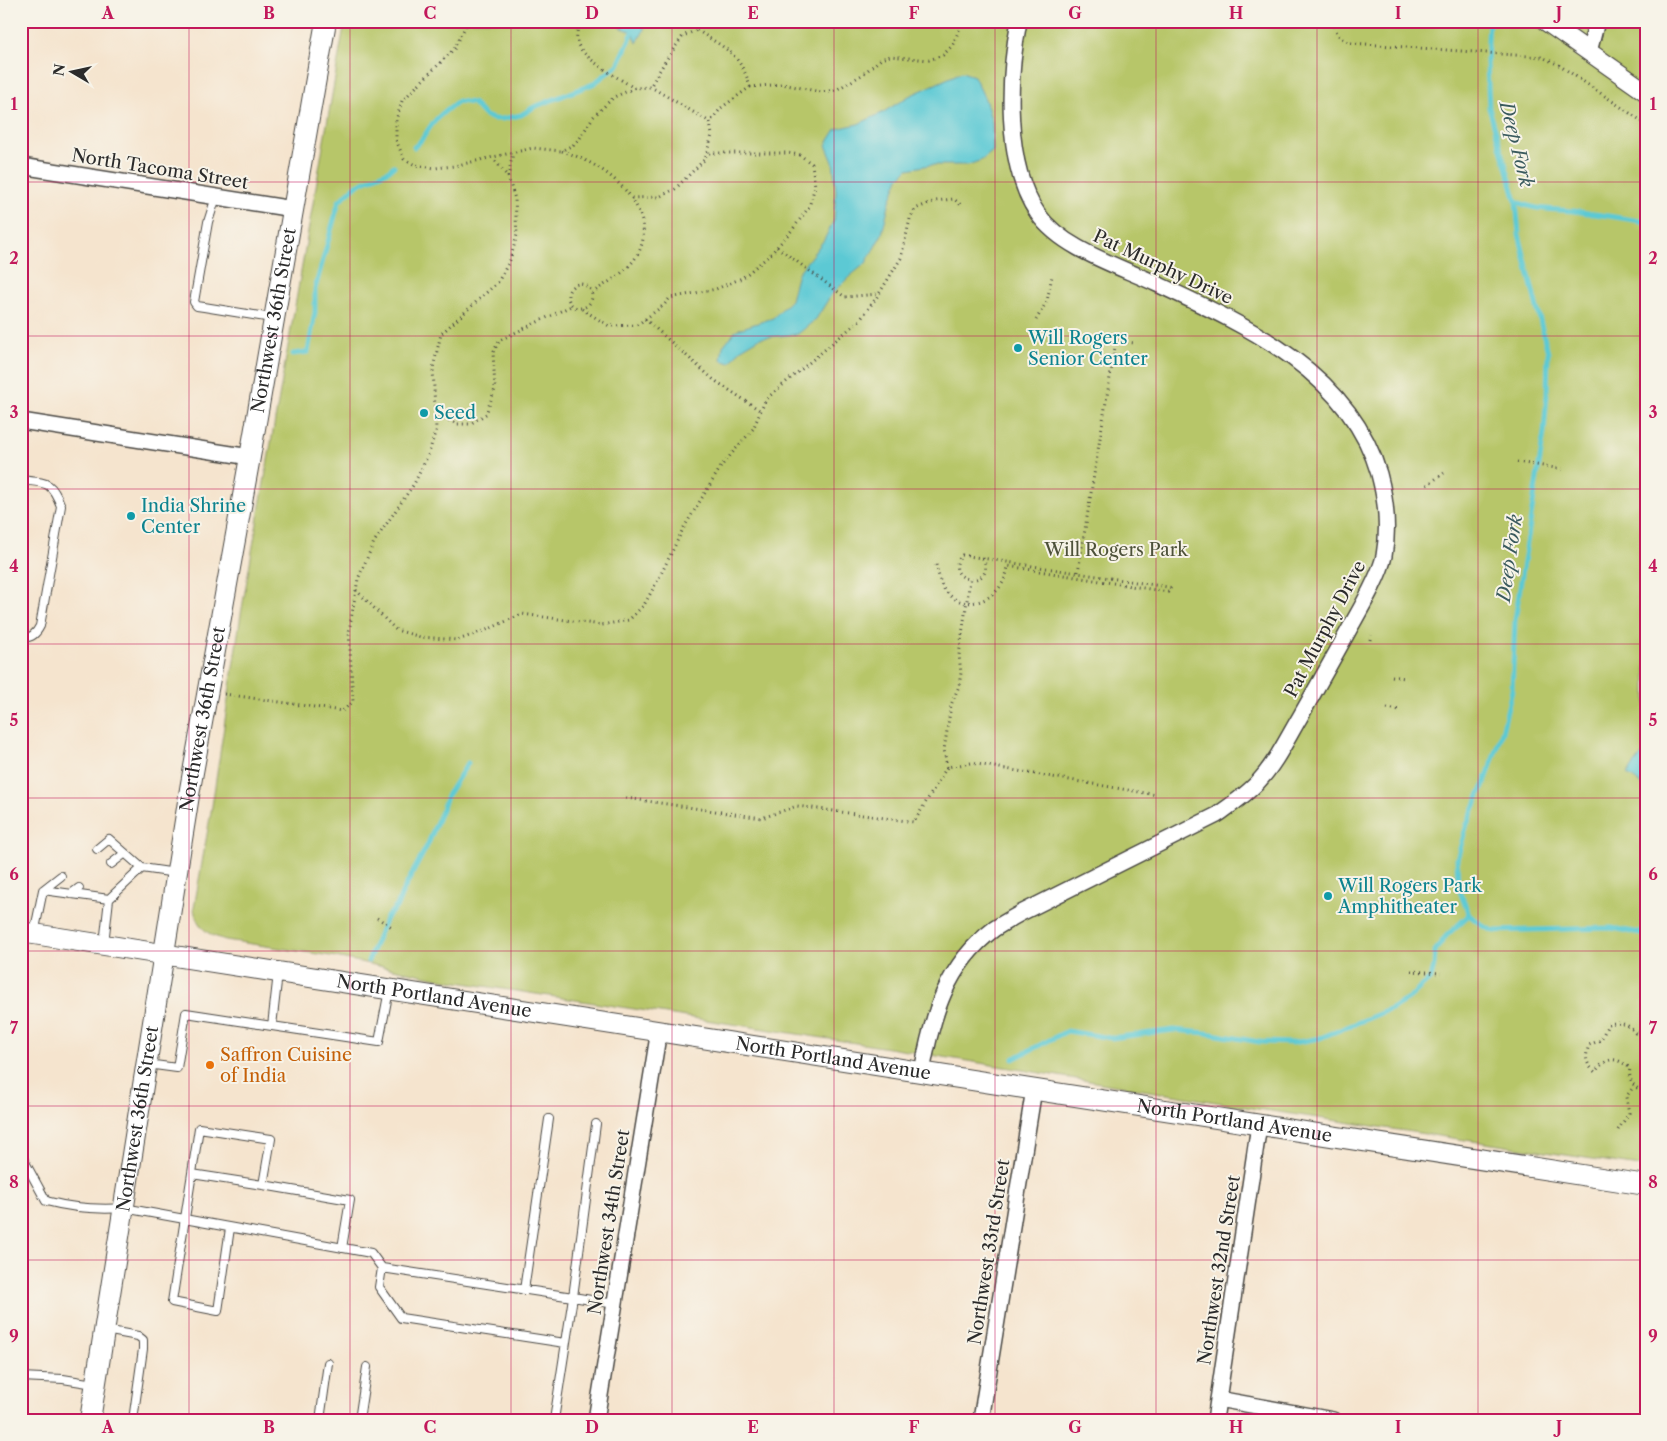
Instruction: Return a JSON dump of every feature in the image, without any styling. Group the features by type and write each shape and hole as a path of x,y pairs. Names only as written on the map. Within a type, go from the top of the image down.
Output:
{"main road":[{"name":"Northwest 36th Street","path":"90,1420 176,873 326,21"},
{"name":"North Portland Avenue","path":"28,933 1646,1185"}],"street":[{"name":"Pat Murphy Drive","path":"922,1072 927,1042 941,996 958,967 984,938 1021,913 1217,815 1245,794 1261,778 1282,749 1364,603 1384,558 1386,539 1385,502 1369,446 1345,406 1325,384 1276,347 1232,320 1084,250 1048,227 1038,215 1022,181 1014,155 1013,57 1019,21"},
{"path":"1544,21 1646,92"},
{"path":"1588,52 1597,21"},
{"name":"North Tacoma Street","path":"21,166 293,209"},
{"path":"21,421 250,458"},
{"name":"Northwest 34th Street","path":"596,1420 659,1030"},
{"name":"Northwest 33rd Street","path":"981,1420 1034,1089"},
{"name":"Northwest 32nd Street","path":"1215,1420 1259,1125"},
{"path":"1218,1399 1333,1420"}],"lane":[{"path":"216,197 208,222 194,302 197,306 274,319"},
{"path":"21,480 47,483 55,492 61,506 40,626 36,633 27,638 21,637"},
{"path":"97,849 109,839 142,868 176,873"},
{"path":"111,864 124,854"},
{"path":"104,944 109,900 142,868"},
{"path":"28,933 43,890 61,876"},
{"path":"71,894 79,888"},
{"path":"43,890 109,900"},
{"path":"272,1026 278,971"},
{"path":"147,1064 177,1068 186,1013 378,1042 389,988"},
{"path":"524,1290 549,1119"},
{"path":"554,1420 573,1297 596,1124"},
{"path":"230,1228 218,1311 172,1302 199,1128 271,1139 263,1185"},
{"path":"21,1155 46,1201 70,1207 99,1210 124,1208 371,1253 382,1268 615,1304"},
{"path":"192,1174 350,1200 342,1248"},
{"path":"382,1268 379,1287 401,1318 565,1343"},
{"path":"104,1330 138,1336 143,1340 133,1420"},
{"path":"320,1420 328,1363"},
{"path":"359,1420 367,1367"},
{"path":"21,1377 63,1379 96,1384"}],"path":[{"path":"468,21 456,48 402,101 396,120 396,140 404,158 415,165 435,168 493,158 532,148 561,151 576,155 604,170 632,198 640,212 644,232 640,248 627,268 592,293"},
{"path":"579,21 576,40 579,48 634,88"},
{"path":"697,21 697,30"},
{"path":"632,198 659,197 675,189 705,159 712,135 710,122 721,108 750,87 782,84 821,92 836,90 862,75 881,59 890,56 929,60 943,55 952,46 963,21"},
{"path":"1334,21 1335,28 1341,39 1351,43 1542,57 1551,60 1646,124"},
{"path":"650,87 683,36 697,30"},
{"path":"697,30 735,55 745,70 750,87"},
{"path":"561,151 573,145 580,138 593,117 608,102 634,88 650,87 710,122"},
{"path":"508,177 513,153"},
{"path":"582,309 590,305 592,293 584,284 572,287 568,294 568,302 571,306 582,309 609,326 637,325 664,305 670,298 716,288 742,278 769,256 793,229 809,207 815,186 812,164 800,155 788,153 708,153"},
{"path":"208,692 342,711 352,702 349,631 358,579 374,542 414,484 429,453 436,429 433,368 441,334 498,282 510,260 517,235 515,199 508,177 493,158"},
{"path":"356,590 396,630 421,637 458,640 490,629 522,614 602,625 629,620 644,605 683,529 722,466 752,430 766,399 860,320 879,294 901,258 910,219 915,209 935,201 954,199 961,205"},
{"path":"777,247 846,297 879,294"},
{"path":"1036,320 1046,301 1052,276"},
{"path":"435,414 457,424 470,424 486,414 495,389 493,352 500,340 571,306"},
{"path":"645,319 714,380 761,411"},
{"path":"1078,572 1116,341 1135,343"},
{"path":"1517,462 1562,469"},
{"path":"1427,485 1444,473"},
{"path":"936,565 942,584 948,593 956,599 967,602 979,602 990,598 999,590 1005,579 1008,566 1168,592 1173,588 962,554 958,558 958,572 970,580 975,580 983,574 986,565 983,558"},
{"path":"626,798 762,818 797,806 914,822 947,767 944,750 951,705 959,686 961,673 959,655 970,580"},
{"path":"1370,640 1371,636"},
{"path":"1392,676 1405,678"},
{"path":"1387,708 1400,710"},
{"path":"947,767 970,763 1157,795"},
{"path":"377,918 392,927"},
{"path":"1411,971 1441,973"},
{"path":"1646,1024 1639,1033 1635,1033 1626,1024 1618,1022 1608,1024 1601,1040 1589,1045 1585,1055 1587,1066 1595,1072 1604,1062 1611,1060 1624,1064 1630,1068 1629,1077 1634,1086 1646,1093"},
{"path":"1618,1130 1629,1113 1626,1097 1634,1086"}],"green space":[{"name":"Will Rogers Park","path":"345,21 1646,21 1646,1167 1258,1109 895,1049 451,981 331,956 226,940 204,930 197,920 194,908 212,806 241,614"}],"water":[{"path":"621,21 643,21 644,30 637,43 633,32 619,27"},
{"path":"962,72 974,76 985,99 992,122 993,151 982,160 968,165 930,165 908,169 899,178 889,204 882,234 866,263 831,295 816,319 798,334 760,338 740,350 730,363 721,360 723,346 736,330 773,318 791,300 798,273 824,240 834,220 836,191 833,162 826,145 836,129 858,124 882,113 909,96"},
{"path":"1644,752 1646,754 1646,788 1627,774"}],"waterway":[{"name":"Deep Fork","path":"1489,21 1487,62 1489,108 1516,201 1519,234 1548,353 1547,395 1544,433 1515,620 1512,690 1502,732 1487,777 1467,824 1457,859 1458,886 1469,915 1483,926 1494,931 1611,928 1646,934"},
{"path":"414,147 439,116 458,101 473,103 484,115 493,119 502,119 521,115 534,107 593,84 618,65 633,32"},
{"path":"293,354 308,352 315,312 315,289 339,201 357,185 388,171 394,166"},
{"path":"1516,201 1537,208 1573,211 1646,222"},
{"path":"368,961 386,918 397,906 428,844 448,794 468,763"},
{"path":"1013,1059 1067,1031 1111,1038 1174,1030 1260,1042 1293,1043 1320,1038 1391,1009 1408,999 1431,978 1435,951 1446,936 1469,915"}],"place":[{"name":"Will Rogers Senior Center","path":"1018,348"},
{"name":"Seed","path":"424,413"},
{"name":"India Shrine Center","path":"131,516"},
{"name":"Will Rogers Park Amphitheater","path":"1328,896"},
{"name":"Saffron Cuisine of India","path":"210,1065"}]}
